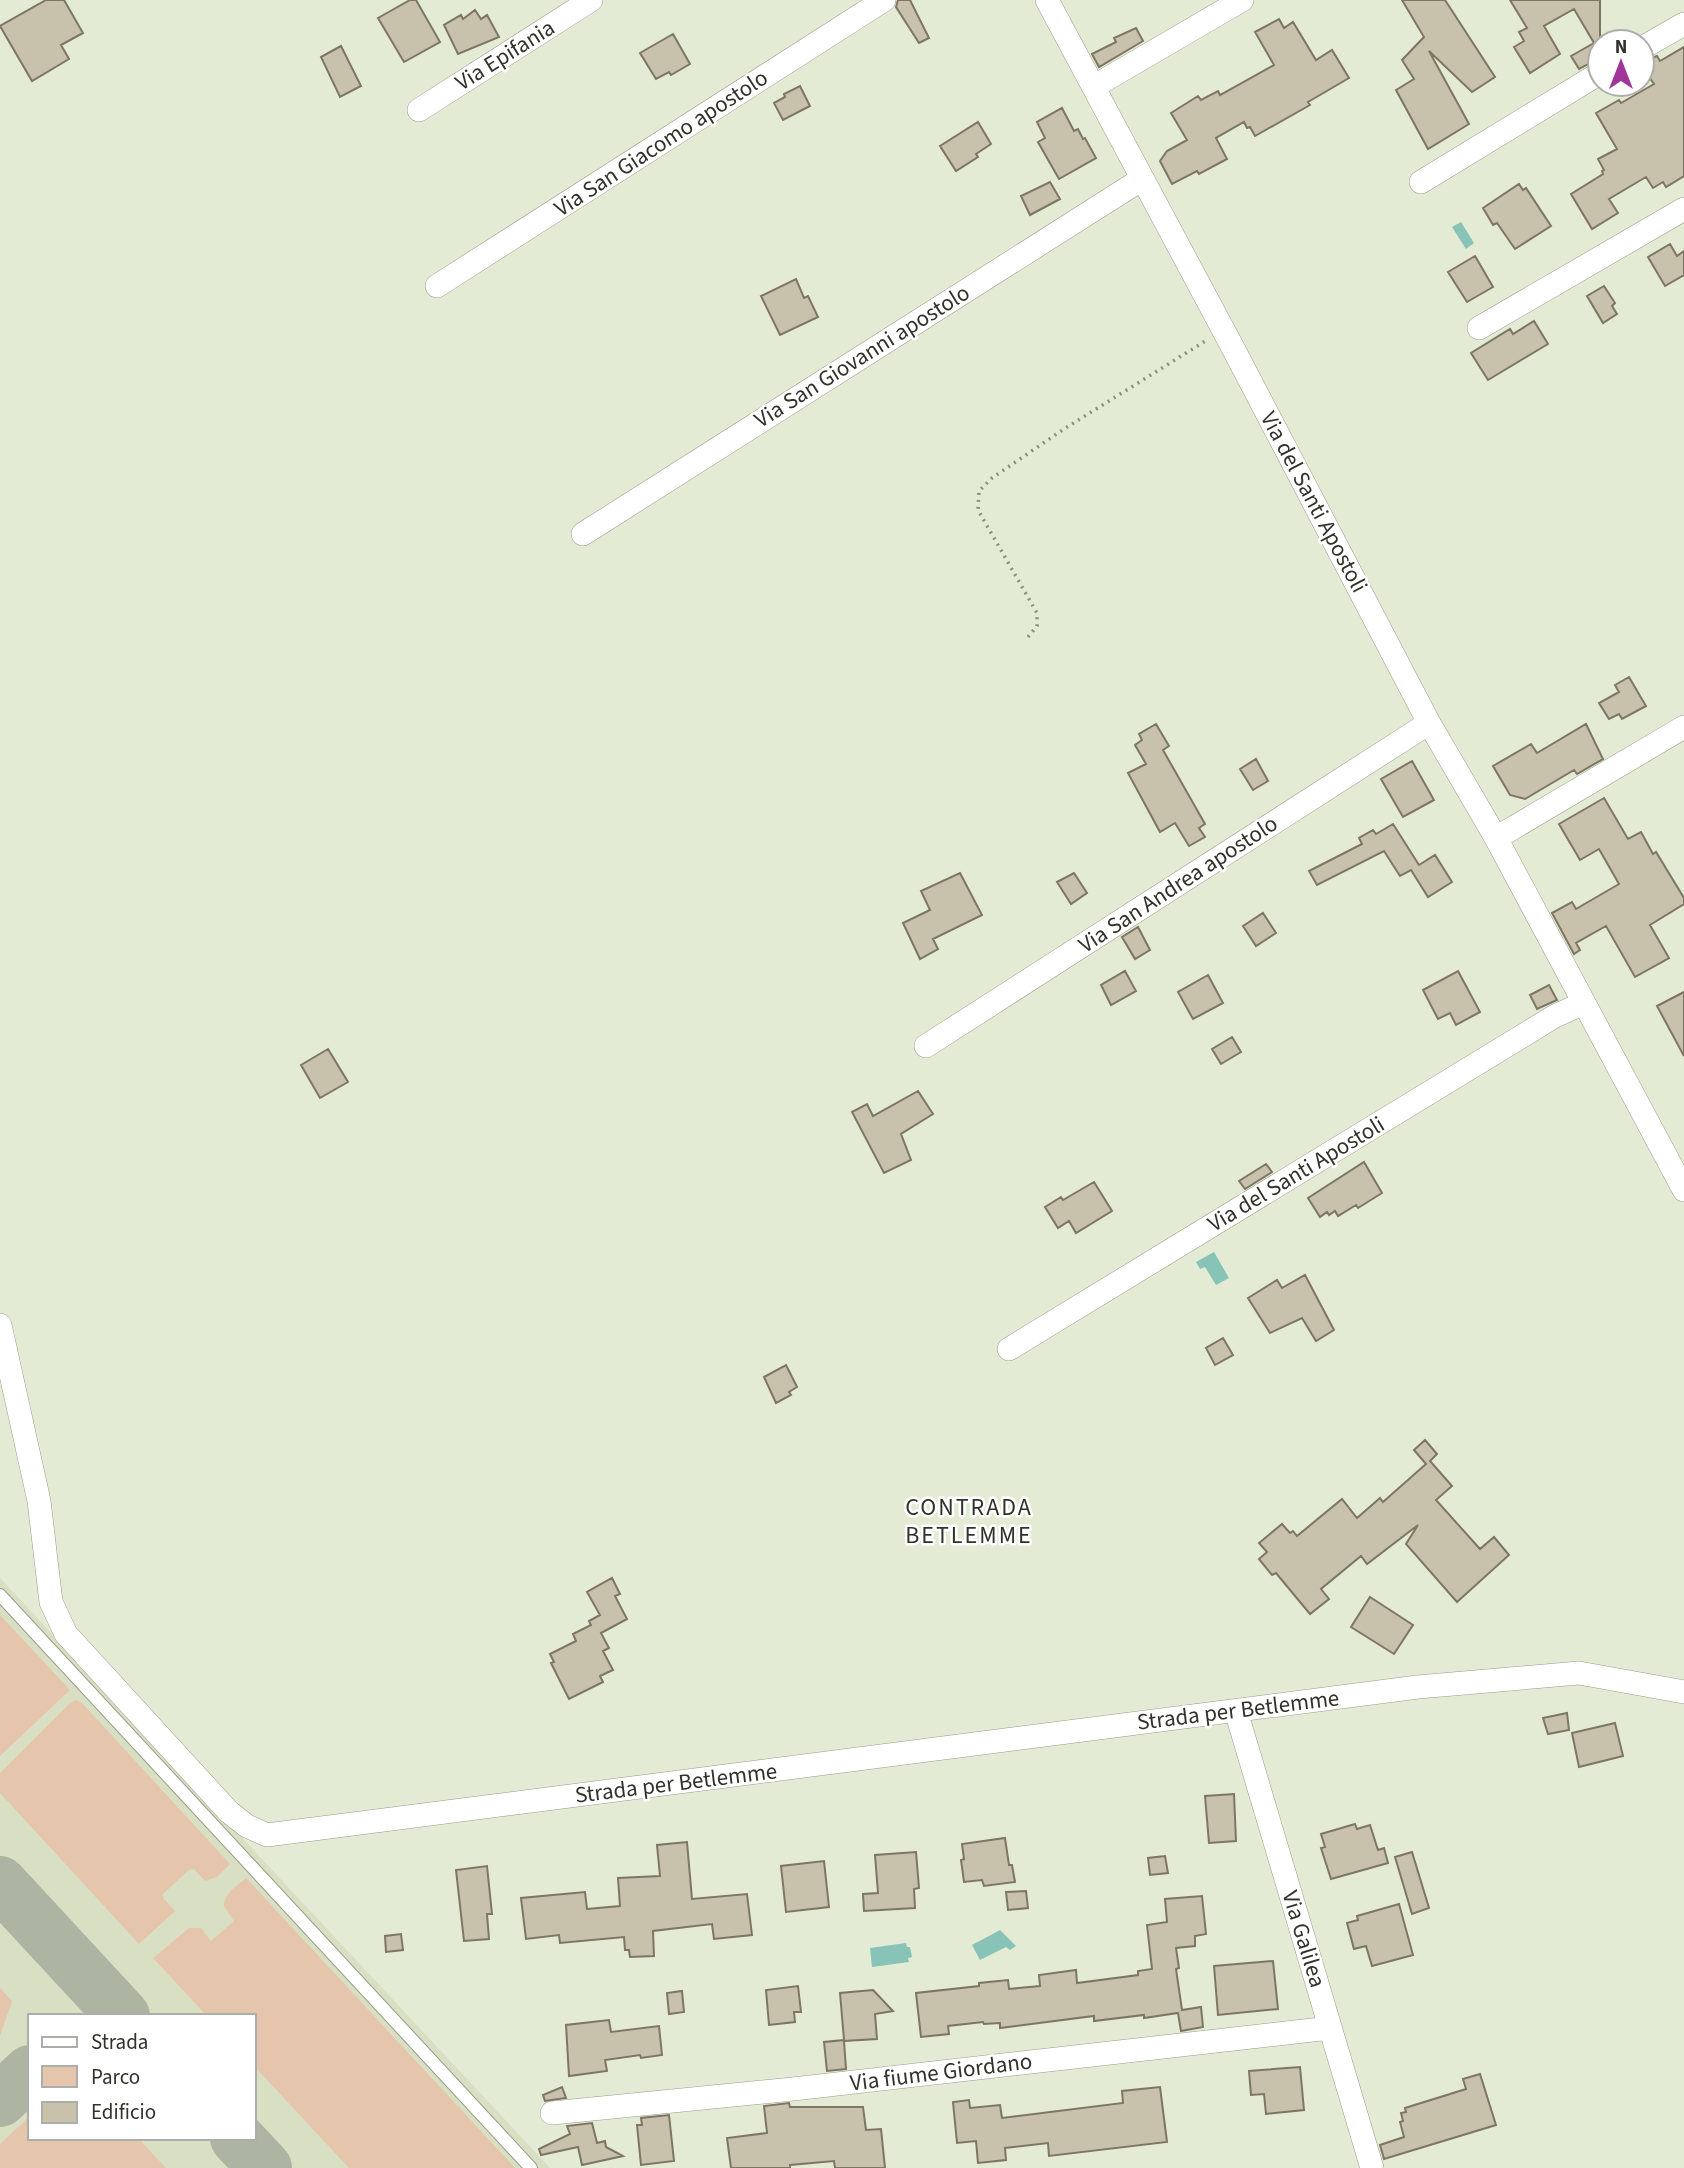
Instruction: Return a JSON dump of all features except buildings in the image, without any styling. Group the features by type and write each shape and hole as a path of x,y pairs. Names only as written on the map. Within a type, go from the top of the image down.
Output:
{"street":[{"name":"Via Epifania","path":"419,110 591,0"},
{"name":"Via San Giacomo apostolo","path":"437,286 884,0"},
{"name":"Via del Santi Apostoli","path":"1047,0 1429,723 1496,838 1681,1176"},
{"path":"1105,80 1242,0"},
{"path":"1656,40 1684,24"},
{"path":"1421,182 1586,82"},
{"name":"Via San Giovanni apostolo","path":"583,534 1142,179"},
{"path":"1479,328 1684,209"},
{"name":"Via San Andrea apostolo","path":"926,1046 1429,723"},
{"path":"1496,838 1684,727"},
{"name":"Via del Santi Apostoli","path":"1009,1349 1555,1016 1584,1003"},
{"name":"Strada per Betlemme","path":"0,1325 39,1501 51,1602 56,1616 66,1634 229,1812 247,1826 267,1835 1418,1687 1579,1672 1684,1692"},
{"name":"Via Galilea","path":"1236,1711 1372,2168"},
{"name":"Via fiume Giordano","path":"552,2113 793,2089 1330,2028"}],"lane":[{"path":"0,1595 531,2168"}],"path":[{"path":"1028,637 1037,626 1037,613 978,510 979,491 992,478 1064,429 1223,330"}],"shaded area":[{"path":"0,1578 550,2168 0,2168"}],"green space":[{"path":"0,1615 70,1690 0,1756"},
{"path":"76,1700 82,1703 230,1864 217,1877 205,1881 194,1869 189,1870 163,1894 163,1898 175,1911 139,1944 0,1793 0,1773"},
{"path":"246,1878 515,2168 349,2168 256,2068 256,2014 205,2014 153,1958 189,1928 201,1928 211,1941 234,1921 224,1906 226,1897"},
{"path":"0,1988 12,2001 0,2036"},
{"path":"28,2118 28,2140 140,2140 166,2168 0,2168 0,2144"}],"water":[{"path":"1461,222 1474,243 1466,249 1452,227"},
{"path":"1214,1252 1229,1278 1216,1285 1205,1267 1200,1269 1196,1262"},
{"path":"1000,1930 1016,1946 1010,1950 1006,1947 980,1960 972,1945"},
{"path":"906,1943 907,1947 910,1947 912,1957 908,1958 909,1962 872,1967 870,1948"}],"taxiway":[{"path":"0,1883 121,2014"},
{"path":"0,2100 28,2074"},
{"path":"239,2140 265,2168"}],"district":[{"name":"CONTRADA BETLEMME","path":"969,1521"}]}
